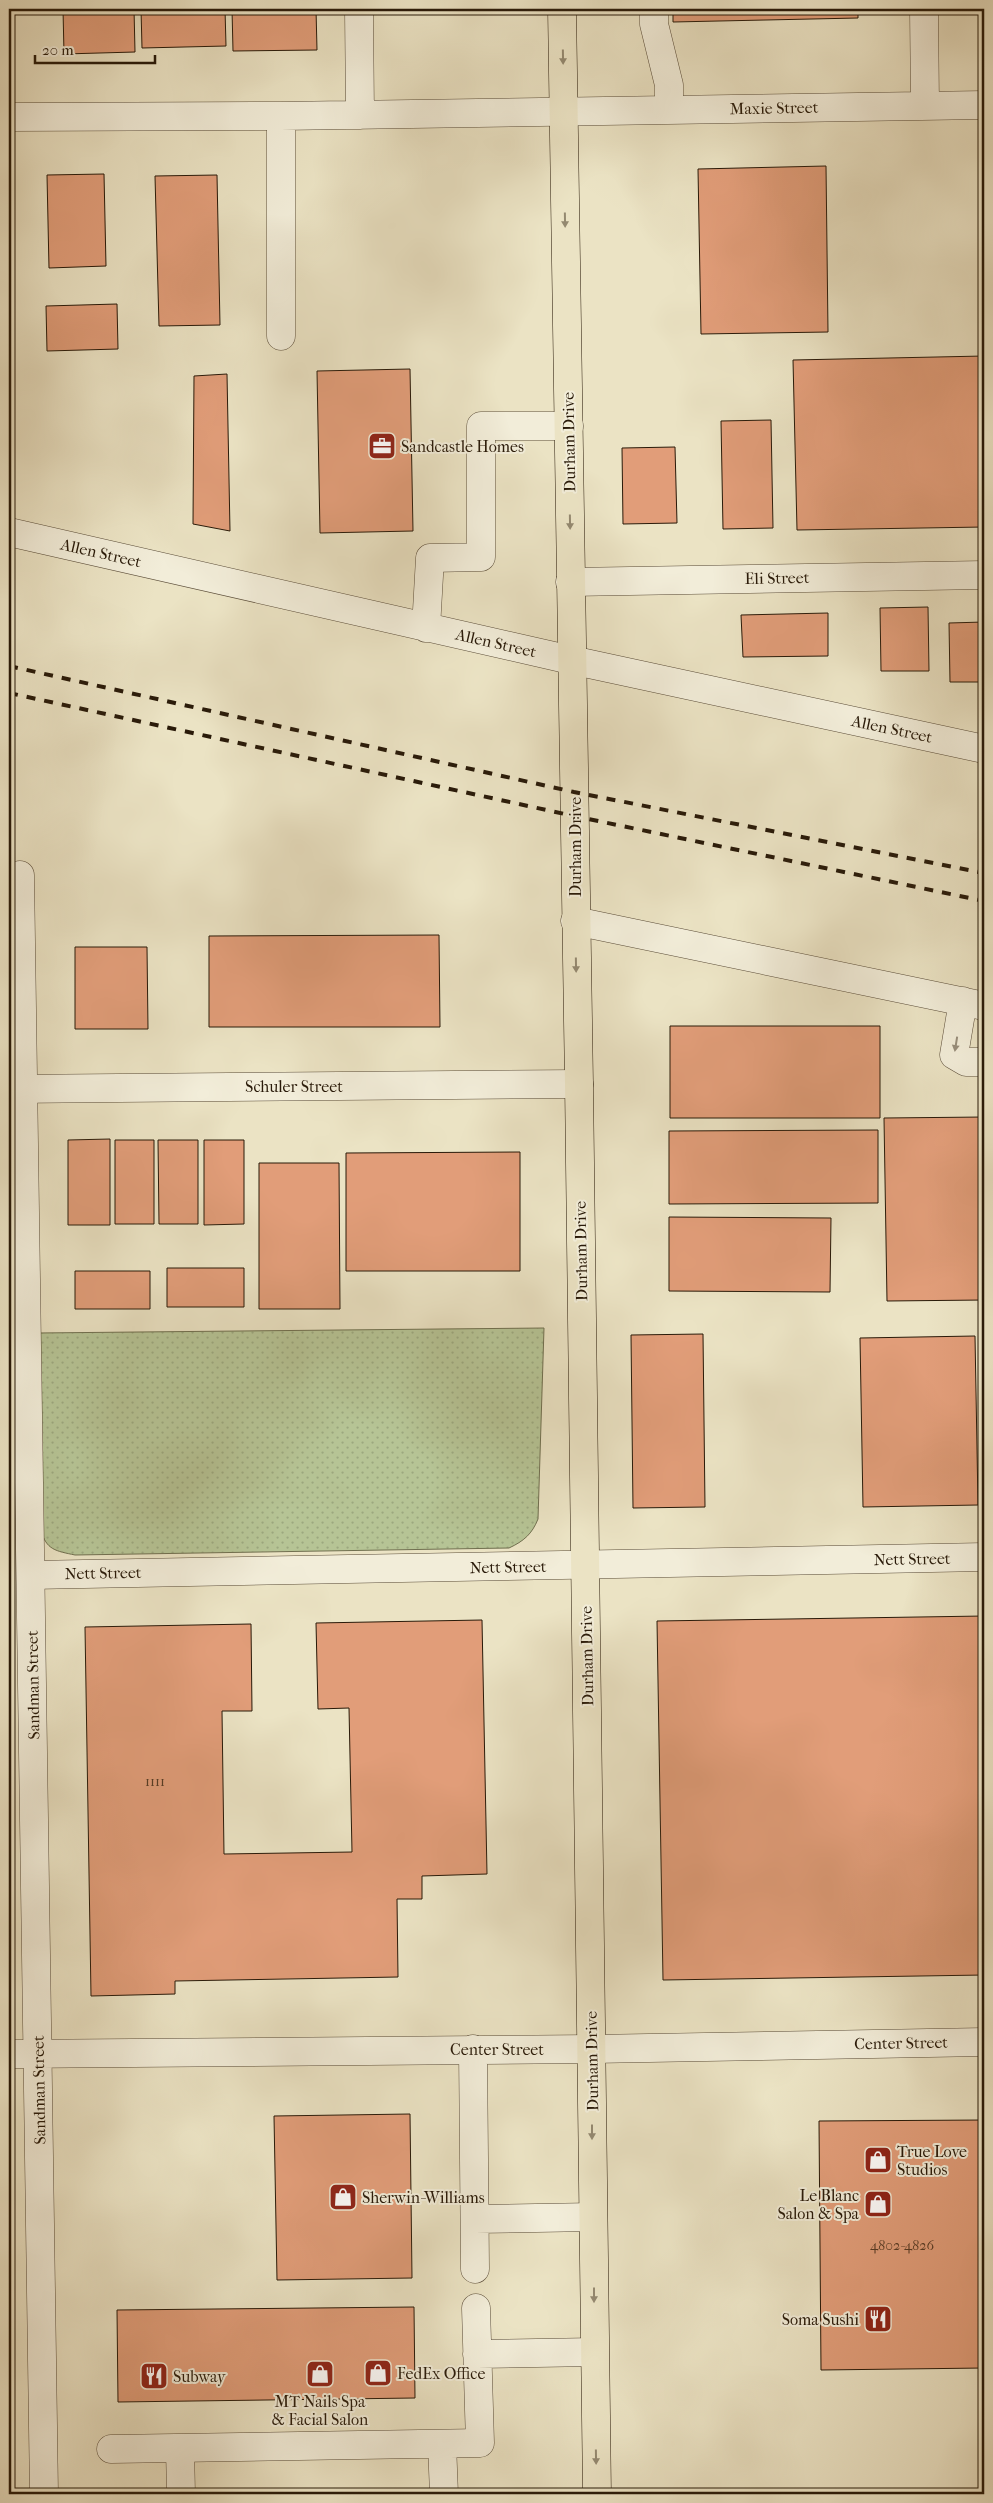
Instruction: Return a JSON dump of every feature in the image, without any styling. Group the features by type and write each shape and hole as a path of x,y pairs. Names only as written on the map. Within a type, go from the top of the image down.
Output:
{"main road":[{"name":"Durham Drive","path":"562,9 579,1084 597,2494"}],"street":[{"path":"359,9 360,115"},
{"path":"654,9 654,24 670,85 670,109"},
{"path":"924,9 925,106"},
{"name":"Maxie Street","path":"9,118 360,115 564,110 984,105"},
{"path":"281,116 281,336"},
{"path":"426,628 430,558 481,557 482,426 568,426"},
{"path":"9,511 9,532"},
{"name":"Allen Street","path":"9,532 426,628 984,749"},
{"name":"Eli Street","path":"570,582 984,575"},
{"name":"Sandman Street","path":"20,875 16,1088 17,1199 31,1574 44,2494"},
{"path":"576,921 974,1004 954,1055 966,1062 984,1062"},
{"name":"Schuler Street","path":"16,1088 579,1084"},
{"name":"Nett Street","path":"31,1574 585,1566 984,1557"},
{"name":"Center Street","path":"9,2054 592,2049 984,2042"},
{"path":"473,2049 475,2269"},
{"path":"474,2219 593,2217"},
{"path":"111,2449 480,2443 476,2308"},
{"path":"477,2354 594,2352"},
{"path":"442,2444 444,2494"},
{"path":"180,2448 181,2494"}],"green space":[{"path":"544,1328 538,1519 527,1536 509,1548 75,1555 49,1546 43,1537 41,1530 37,1333"}],"building":[{"path":"63,9 134,9 135,52 64,54"},
{"path":"141,9 225,9 226,46 142,48"},
{"path":"232,9 316,9 317,50 233,51"},
{"path":"673,9 858,9 858,18 673,22"},
{"path":"826,166 828,332 701,334 698,169"},
{"path":"104,174 106,266 49,268 47,175"},
{"path":"217,175 220,325 159,326 155,176"},
{"path":"117,304 118,349 47,351 46,306"},
{"path":"984,356 984,527 797,530 793,360"},
{"path":"410,369 413,531 320,533 317,371"},
{"path":"227,374 230,531 193,524 194,376"},
{"path":"771,420 773,528 723,529 721,421"},
{"path":"675,447 677,523 623,524 622,448"},
{"path":"928,607 929,671 881,671 880,608"},
{"path":"828,613 828,656 743,657 741,615"},
{"path":"984,622 984,682 950,682 949,623"},
{"path":"439,935 440,1027 209,1027 209,936"},
{"path":"75,947 147,947 148,1029 75,1029"},
{"path":"670,1026 880,1026 880,1118 670,1118"},
{"path":"984,1117 984,1300 887,1301 884,1118"},
{"path":"878,1130 878,1203 669,1204 669,1131"},
{"path":"110,1139 110,1225 68,1225 68,1140"},
{"path":"115,1140 154,1140 154,1224 115,1224"},
{"path":"158,1140 198,1140 198,1224 159,1224"},
{"path":"204,1140 244,1140 244,1224 204,1225"},
{"path":"520,1152 520,1271 346,1271 346,1153"},
{"path":"259,1163 339,1163 340,1309 259,1309"},
{"path":"669,1217 831,1218 830,1292 669,1291"},
{"path":"167,1268 244,1268 244,1307 167,1307"},
{"path":"75,1271 150,1271 150,1309 75,1309"},
{"path":"703,1334 705,1507 633,1508 631,1335"},
{"path":"975,1336 978,1505 863,1507 860,1338"},
{"path":"984,1616 984,1975 663,1980 657,1621"},
{"path":"482,1620 487,1874 422,1876 422,1899 397,1899 398,1977 175,1981 175,1994 91,1996 85,1627 251,1624 252,1711 222,1711 224,1854 352,1852 349,1708 318,1709 316,1623"},
{"name":"Sherwin-Williams","path":"410,2114 412,2278 277,2280 274,2116"},
{"path":"984,2120 984,2368 821,2370 819,2121"},
{"path":"414,2307 415,2398 118,2402 117,2310"}],"railway":[{"path":"9,666 574,792 984,873"},
{"path":"9,693 574,816 984,901"}],"place":[{"name":"Sandcastle Homes","path":"382,446"},
{"name":"True Love Studios","path":"878,2160"},
{"name":"Sherwin-Williams","path":"343,2197"},
{"name":"Le Blanc Salon & Spa","path":"878,2204"},
{"name":"Soma Sushi","path":"878,2319"},
{"name":"FedEx Office","path":"378,2373"},
{"name":"MT Nails Spa & Facial Salon","path":"320,2374"},
{"name":"Subway","path":"154,2376"}]}
